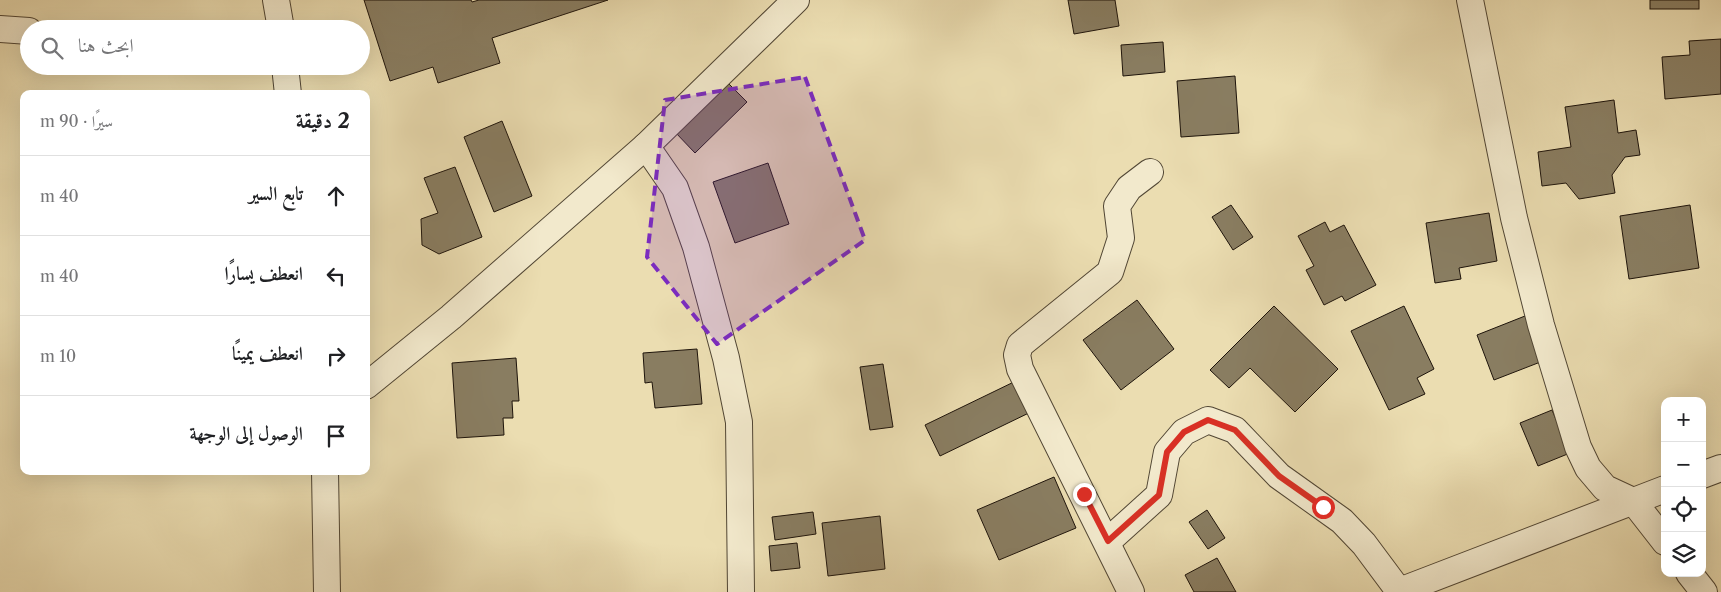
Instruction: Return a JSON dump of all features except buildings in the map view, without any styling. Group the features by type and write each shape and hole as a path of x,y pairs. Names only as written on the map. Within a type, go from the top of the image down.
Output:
{"street":[{"path":"276,0 277,20"},
{"path":"370,383 451,317 646,146 796,0"},
{"path":"1470,0 1514,218 1541,325 1578,447 1588,468 1605,488 1633,501 1661,537"},
{"path":"0,29 20,30"},
{"path":"286,75 288,90"},
{"path":"646,146 675,188 696,247 730,376 739,422 741,592"},
{"path":"1131,592 1108,541 1020,369 1017,354 1020,345 1110,272 1121,238 1117,206 1129,188 1150,172"},
{"path":"1108,541 1159,495 1167,452 1184,432 1208,420 1235,430 1279,476 1342,521 1364,544 1398,592 1661,490"},
{"path":"1706,474 1721,468"},
{"path":"325,475 327,592"},
{"path":"1692,577 1704,592"}],"highlighted area":[{"path":"805,77 865,240 717,344 647,257 665,100"}],"route":[{"path":"1084,494 1108,541 1159,495 1167,452 1184,432 1208,420 1235,430 1279,476 1323,507"}]}
